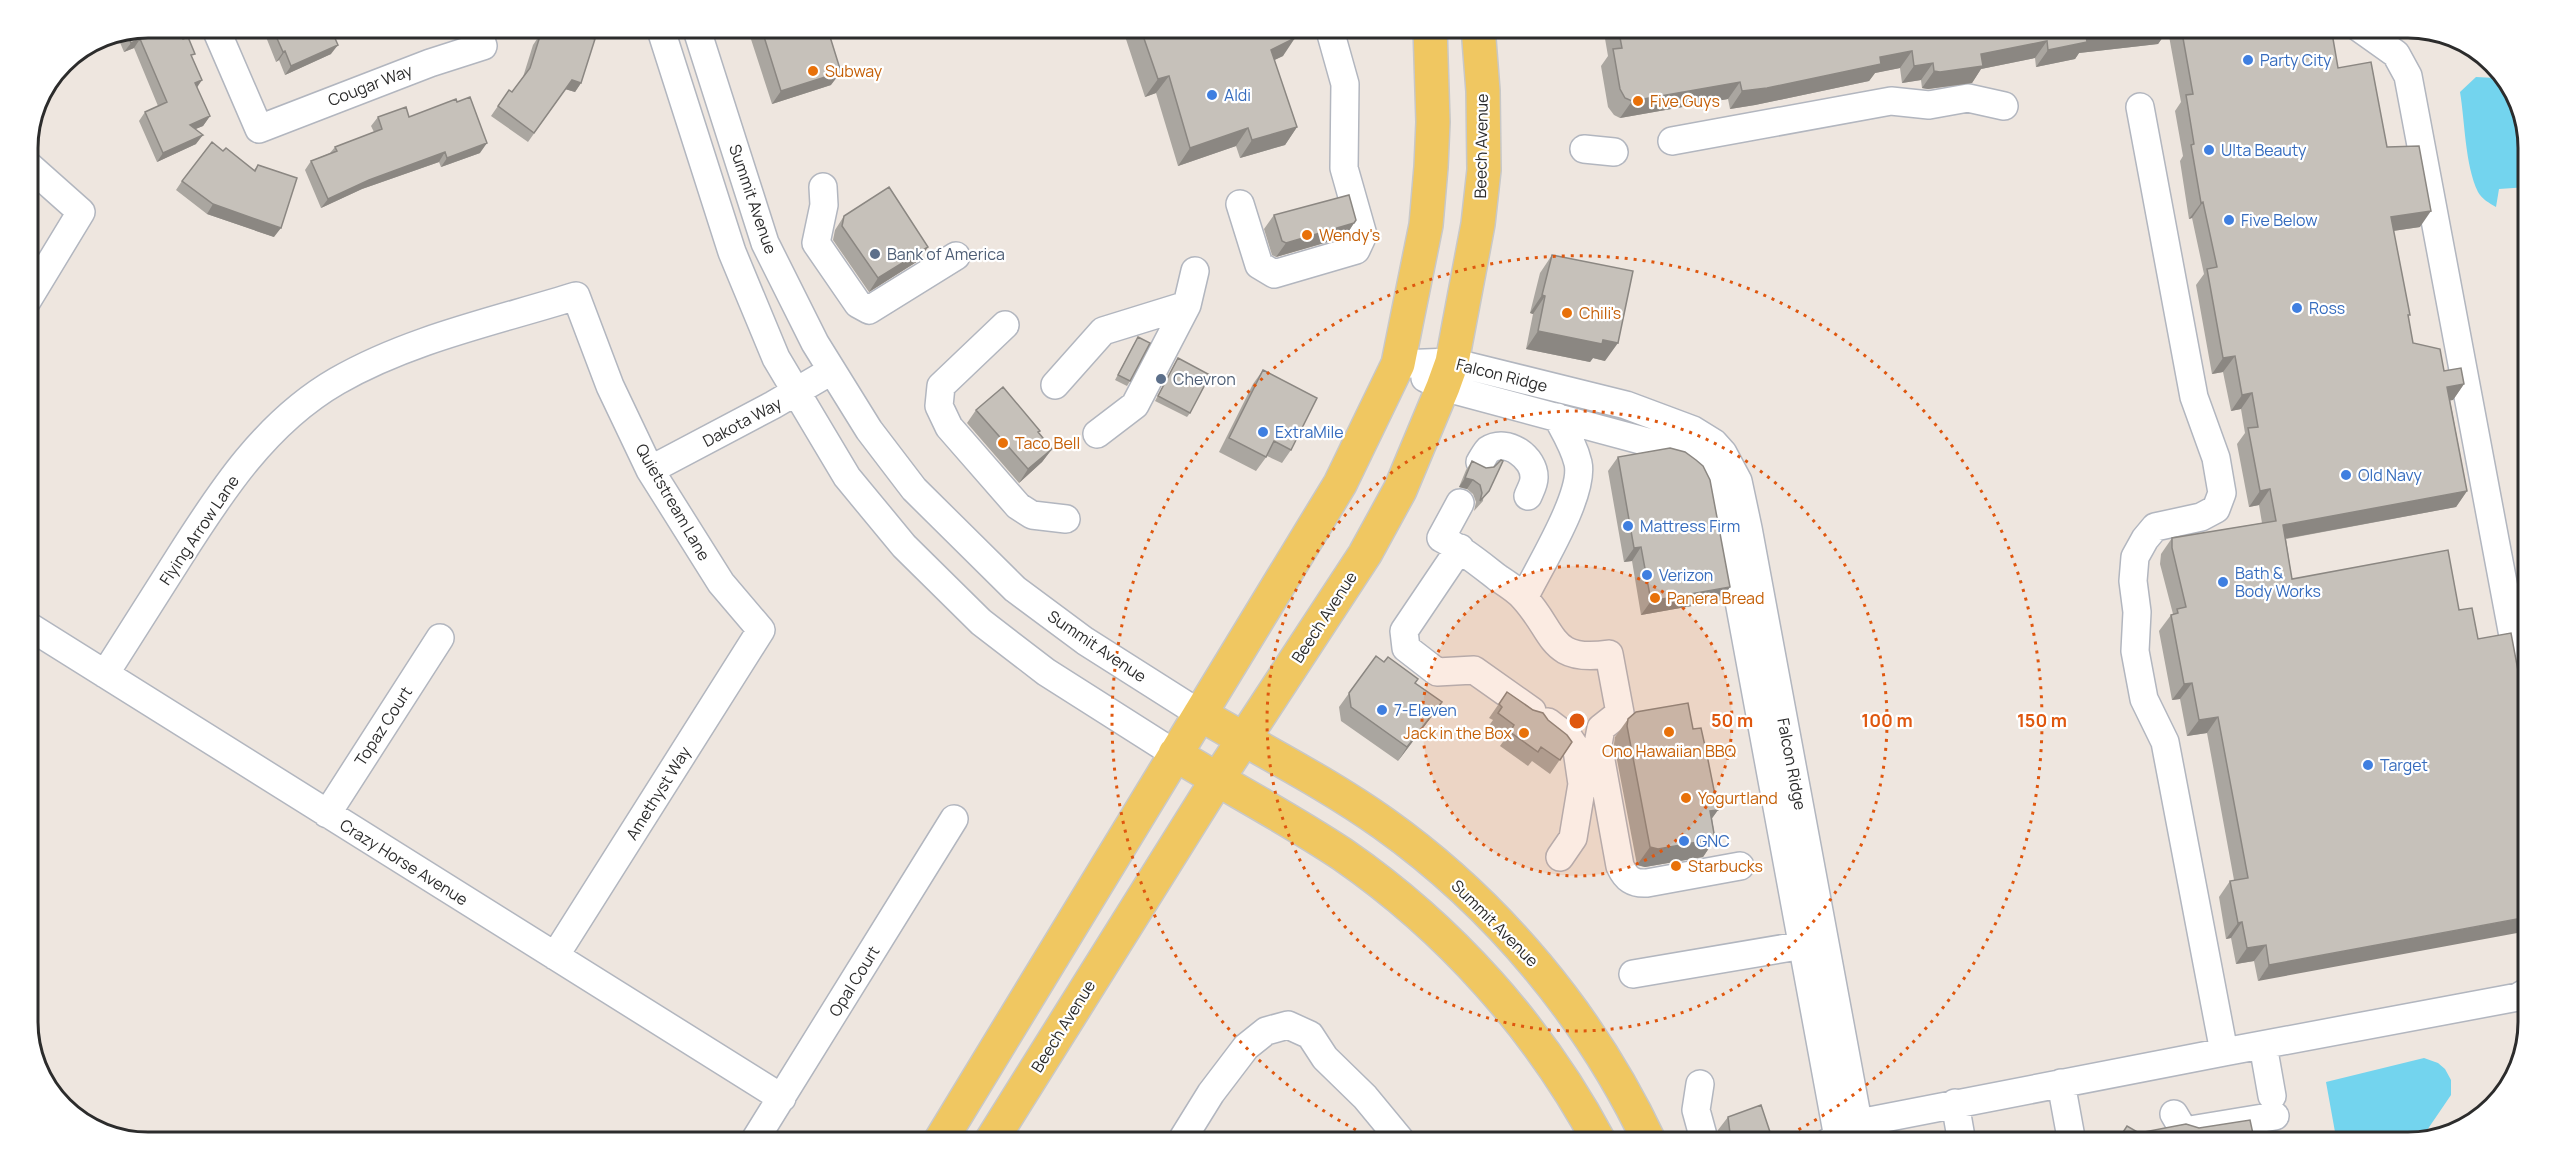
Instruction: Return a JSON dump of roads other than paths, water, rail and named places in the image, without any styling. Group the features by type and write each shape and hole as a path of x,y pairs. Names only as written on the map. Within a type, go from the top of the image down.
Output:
{"main road":[{"path":"946,1132 1340,484 1398,364 1426,225 1432,122 1430,38"},
{"name":"Beech Avenue","path":"997,1132 1217,780 1365,554 1400,490 1448,375 1478,224 1484,170 1484,91 1479,38"},
{"name":"Summit Avenue","path":"1200,714 1383,823 1458,884 1508,933 1547,976 1599,1050 1645,1132"},
{"path":"1175,754 1341,854 1392,891 1460,952 1521,1022 1549,1059 1593,1132"}],"street":[{"name":"Cougar Way","path":"220,38 259,129 430,63 476,38"},
{"path":"664,38 732,252 776,357 795,393 854,486 903,546 981,622 1046,672 1175,754"},
{"name":"Summit Avenue","path":"700,38 765,243 815,343 869,430 914,489 1015,589 1085,641 1200,714"},
{"path":"1240,204 1259,265 1274,274 1356,250 1363,235 1344,168 1346,84 1332,38"},
{"path":"2373,38 2396,54 2408,76 2518,660"},
{"path":"1672,141 1891,101 1929,105 1968,98 2004,106"},
{"path":"2140,107 2194,398 2216,458 2222,493 2216,509 2200,517 2155,527 2135,557 2133,581 2137,612 2135,651 2144,699 2165,742 2224,1052"},
{"path":"1584,149 1614,152"},
{"path":"38,174 81,212 38,283"},
{"path":"823,187 824,205 816,243 858,304 870,310 956,256"},
{"path":"1097,434 1135,405 1187,305 1195,271"},
{"name":"Quietstream Lane","path":"576,296 610,386 650,470 721,583 761,630"},
{"name":"Flying Arrow Lane","path":"105,674 219,494 254,451 306,402 336,382 412,346 576,296"},
{"path":"1055,385 1103,332 1187,305"},
{"path":"1005,325 941,386 939,406 949,427 1018,506 1032,515 1066,519"},
{"name":"Falcon Ridge","path":"1398,364 1448,375 1626,405 1693,430 1714,443 1723,453 1738,481 1844,1132"},
{"name":"Dakota Way","path":"650,470 795,393 831,371"},
{"name":"Falcon Ridge","path":"1448,375 1557,417 1685,452 1706,469 1719,493 1804,945 1844,1132"},
{"path":"1524,598 1572,502 1578,483 1579,465 1574,447 1557,417"},
{"path":"1480,462 1487,451 1496,447 1505,447 1520,452 1533,467 1534,480 1528,496"},
{"path":"1460,503 1451,543 1404,632 1406,648 1437,672 1474,670 1569,738 1577,750 1582,784 1574,838 1560,857"},
{"path":"1451,543 1524,598 1562,650 1579,656 1609,654 1620,713 1601,728 1598,744 1620,866 1624,875 1638,884 1740,866"},
{"name":"Amethyst Way","path":"555,956 761,630"},
{"name":"Crazy Horse Avenue","path":"38,633 782,1098"},
{"name":"Topaz Court","path":"327,814 440,638"},
{"name":"Opal Court","path":"760,1132 954,819"},
{"path":"1633,974 1804,945"},
{"path":"1861,1132 1955,1103 2518,997"},
{"path":"1187,1132 1211,1093 1246,1047 1266,1031 1288,1025 1311,1035 1325,1058 1365,1097 1394,1132"},
{"path":"2174,1114 2184,1131 2274,1106 2263,1045"},
{"path":"2061,1083 2070,1132"},
{"path":"1700,1084 1696,1110 1702,1132"},
{"path":"1955,1103 1960,1132"}],"water":[{"path":"2476,77 2493,78 2503,92 2514,119 2517,133 2517,188 2499,189 2496,207 2478,192 2470,169 2460,92"},
{"path":"2424,1058 2438,1063 2445,1069 2451,1080 2451,1095 2427,1130 2335,1132 2326,1082"}],"place":[{"name":"Party City","path":"2248,60"},
{"name":"Subway","path":"813,71"},
{"name":"Aldi","path":"1212,95"},
{"name":"Five Guys","path":"1638,101"},
{"name":"Ulta Beauty","path":"2209,150"},
{"name":"Five Below","path":"2229,220"},
{"name":"Wendy's","path":"1307,235"},
{"name":"Bank of America","path":"875,254"},
{"name":"Ross","path":"2297,308"},
{"name":"Chili's","path":"1567,313"},
{"name":"Chevron","path":"1161,379"},
{"name":"ExtraMile","path":"1263,432"},
{"name":"Taco Bell","path":"1003,443"},
{"name":"Old Navy","path":"2346,475"},
{"name":"Mattress Firm","path":"1628,526"},
{"name":"Verizon","path":"1647,575"},
{"name":"Bath & Body Works","path":"2223,582"},
{"name":"Panera Bread","path":"1655,598"},
{"name":"7-Eleven","path":"1382,710"},
{"name":"Ono Hawaiian BBQ","path":"1669,732"},
{"name":"Jack in the Box","path":"1524,733"},
{"name":"Target","path":"2368,765"},
{"name":"Yogurtland","path":"1686,798"},
{"name":"GNC","path":"1684,841"},
{"name":"Starbucks","path":"1676,866"}]}
